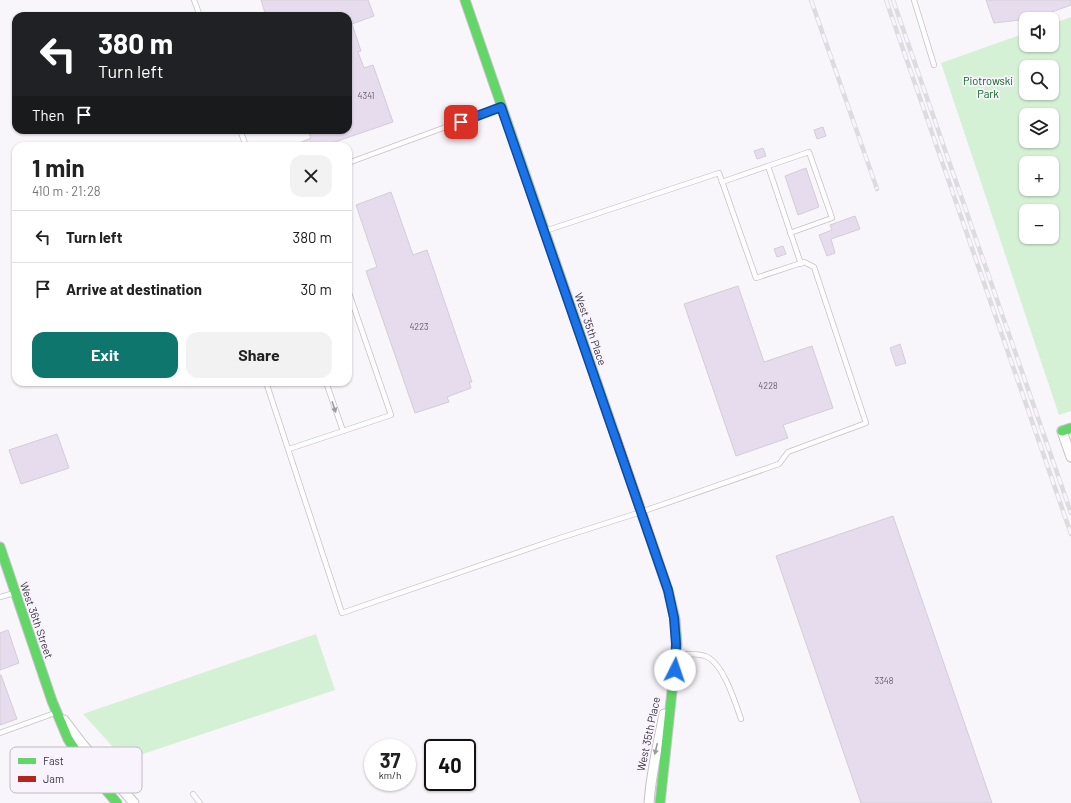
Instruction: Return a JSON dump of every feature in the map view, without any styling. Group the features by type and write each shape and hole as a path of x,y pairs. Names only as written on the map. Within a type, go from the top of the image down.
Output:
{"street":[{"name":"West 35th Place","path":"465,0 668,590 674,618 676,654 660,803"},
{"path":"1067,430 1071,457"},
{"name":"West 36th Street","path":"0,547 56,712 73,747"},
{"name":"West 35th Place","path":"649,803 655,756 675,670"},
{"name":"West 36th Street","path":"52,701 66,724 85,747"},
{"name":"West 36th Street","path":"109,793 117,803"},
{"name":"West 36th Street","path":"125,793 134,803"}],"lane":[{"path":"194,0 198,12"},
{"path":"914,0 934,65"},
{"path":"352,162 501,107"},
{"path":"722,182 809,152 832,218 790,233"},
{"path":"768,166 801,264"},
{"path":"267,386 342,613 779,464 788,452 866,423 814,267 804,262 756,278 719,173 544,232"},
{"path":"289,449 390,415 352,302"},
{"path":"327,386 342,431"},
{"path":"0,597 15,592"},
{"path":"676,654 706,656 715,662 728,684 741,719"},
{"path":"0,733 56,712"},
{"path":"193,794 200,803"}],"green space":[{"name":"Piotrowski Park","path":"1071,17 1071,411 1059,415 941,63 1019,35 1019,52 1059,52 1059,21"},
{"path":"316,634 335,690 142,754 142,747 113,747 83,714"}],"building":[{"path":"261,0 368,0 374,16 352,24 352,12 265,12"},
{"path":"986,0 1071,0 1071,5 1052,12 1019,12 1019,20 994,23"},
{"path":"352,24 361,51 358,52 364,68 373,65 393,122 335,142 302,142 311,138 310,134 352,134"},
{"path":"823,127 826,136 817,139 814,130"},
{"path":"763,148 766,156 757,159 754,151"},
{"path":"806,168 819,207 798,215 785,176"},
{"path":"391,192 413,255 427,250 472,382 469,382 471,388 447,397 449,402 415,413 366,271 377,267 356,205"},
{"path":"855,216 860,229 831,239 835,253 827,256 819,235 832,230 830,225"},
{"path":"783,246 786,254 777,257 774,249"},
{"path":"738,286 764,362 812,346 833,408 783,425 788,438 736,456 684,304"},
{"path":"900,344 906,363 896,366 890,348"},
{"path":"57,434 69,468 21,484 9,450"},
{"path":"893,516 992,803 861,803 776,556"},
{"path":"8,630 19,663 0,670 0,633"},
{"path":"0,675 17,719 0,725"}],"railway":[{"path":"811,0 877,189"},
{"path":"886,0 1071,534"},
{"path":"893,0 1071,513"}],"traffic: fast":[{"path":"465,0 615,435"},
{"path":"1062,431 1071,428"},
{"path":"0,547 52,701 68,739 73,747"},
{"path":"655,552 668,590 675,619 677,644 660,803"},
{"path":"109,793 117,803"}],"traffic: jam":[{"path":"615,435 655,552"}],"route":[{"path":"461,122 501,107 668,590 674,618 676,644 675,670"}]}
